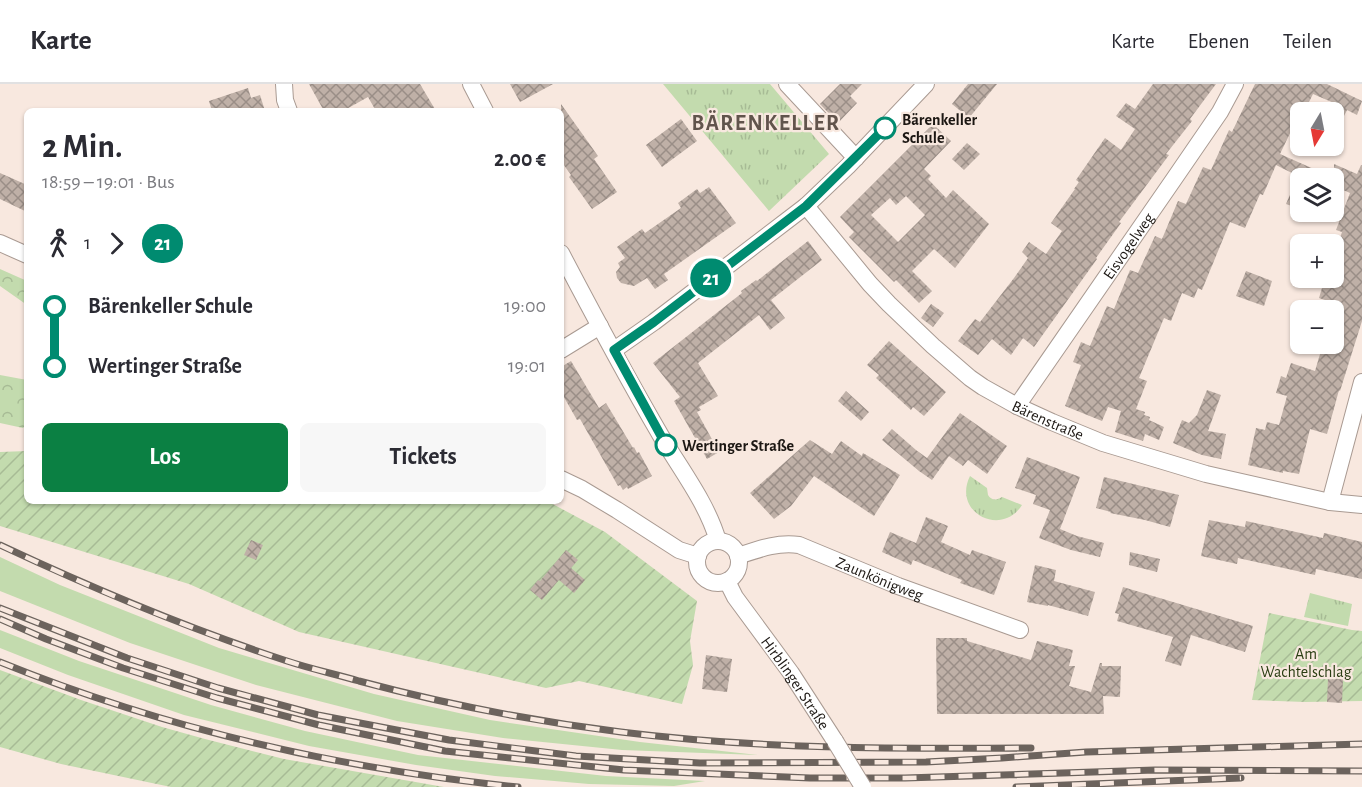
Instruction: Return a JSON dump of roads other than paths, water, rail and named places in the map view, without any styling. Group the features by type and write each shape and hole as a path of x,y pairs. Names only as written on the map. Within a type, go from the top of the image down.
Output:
{"street":[{"path":"284,84 288,108"},
{"path":"471,84 483,108"},
{"path":"786,84 856,158"},
{"path":"614,350 806,206 856,158 926,84"},
{"name":"Eisvogelweg","path":"1017,406 1220,112 1235,84"},
{"name":"Bärenstraße","path":"806,206 870,284 933,346 970,378 1017,406 1103,443 1206,474 1330,502 1362,505"},
{"path":"0,243 24,254"},
{"path":"564,259 661,435 699,498 714,527 718,541"},
{"path":"564,348 600,326"},
{"path":"1330,502 1362,382"},
{"path":"564,480 582,489 679,549 698,556"},
{"path":"712,542 726,542 732,545 738,556 736,573 727,581 708,580 699,570 698,556 706,545 712,542"},
{"name":"Zaunkönigweg","path":"738,556 774,545 786,543 799,545 898,586 1020,630"},
{"name":"Hirblinger Straße","path":"727,581 735,597 791,673 863,787"}],"railway":[{"path":"0,545 142,607 250,649 359,681 489,711 621,732 723,742 877,748 1031,748"},
{"path":"0,608 127,658 218,688 318,715 449,740 576,756 700,763 926,762 1086,752 1362,744"},
{"path":"0,619 123,668 217,698 319,725 445,751 624,770 810,778 905,778 1155,770 1362,771"},
{"path":"0,662 126,707 254,743 386,769 518,787"},
{"path":"1016,787 1241,778"}],"place":[{"name":"Bärenkeller Schule","path":"885,128"},
{"name":"Wertinger Straße","path":"666,445"}],"district":[{"name":"BÄRENKELLER","path":"766,122"}],"park label":[{"name":"Am Wachtelschlag","path":"1306,662"}]}
